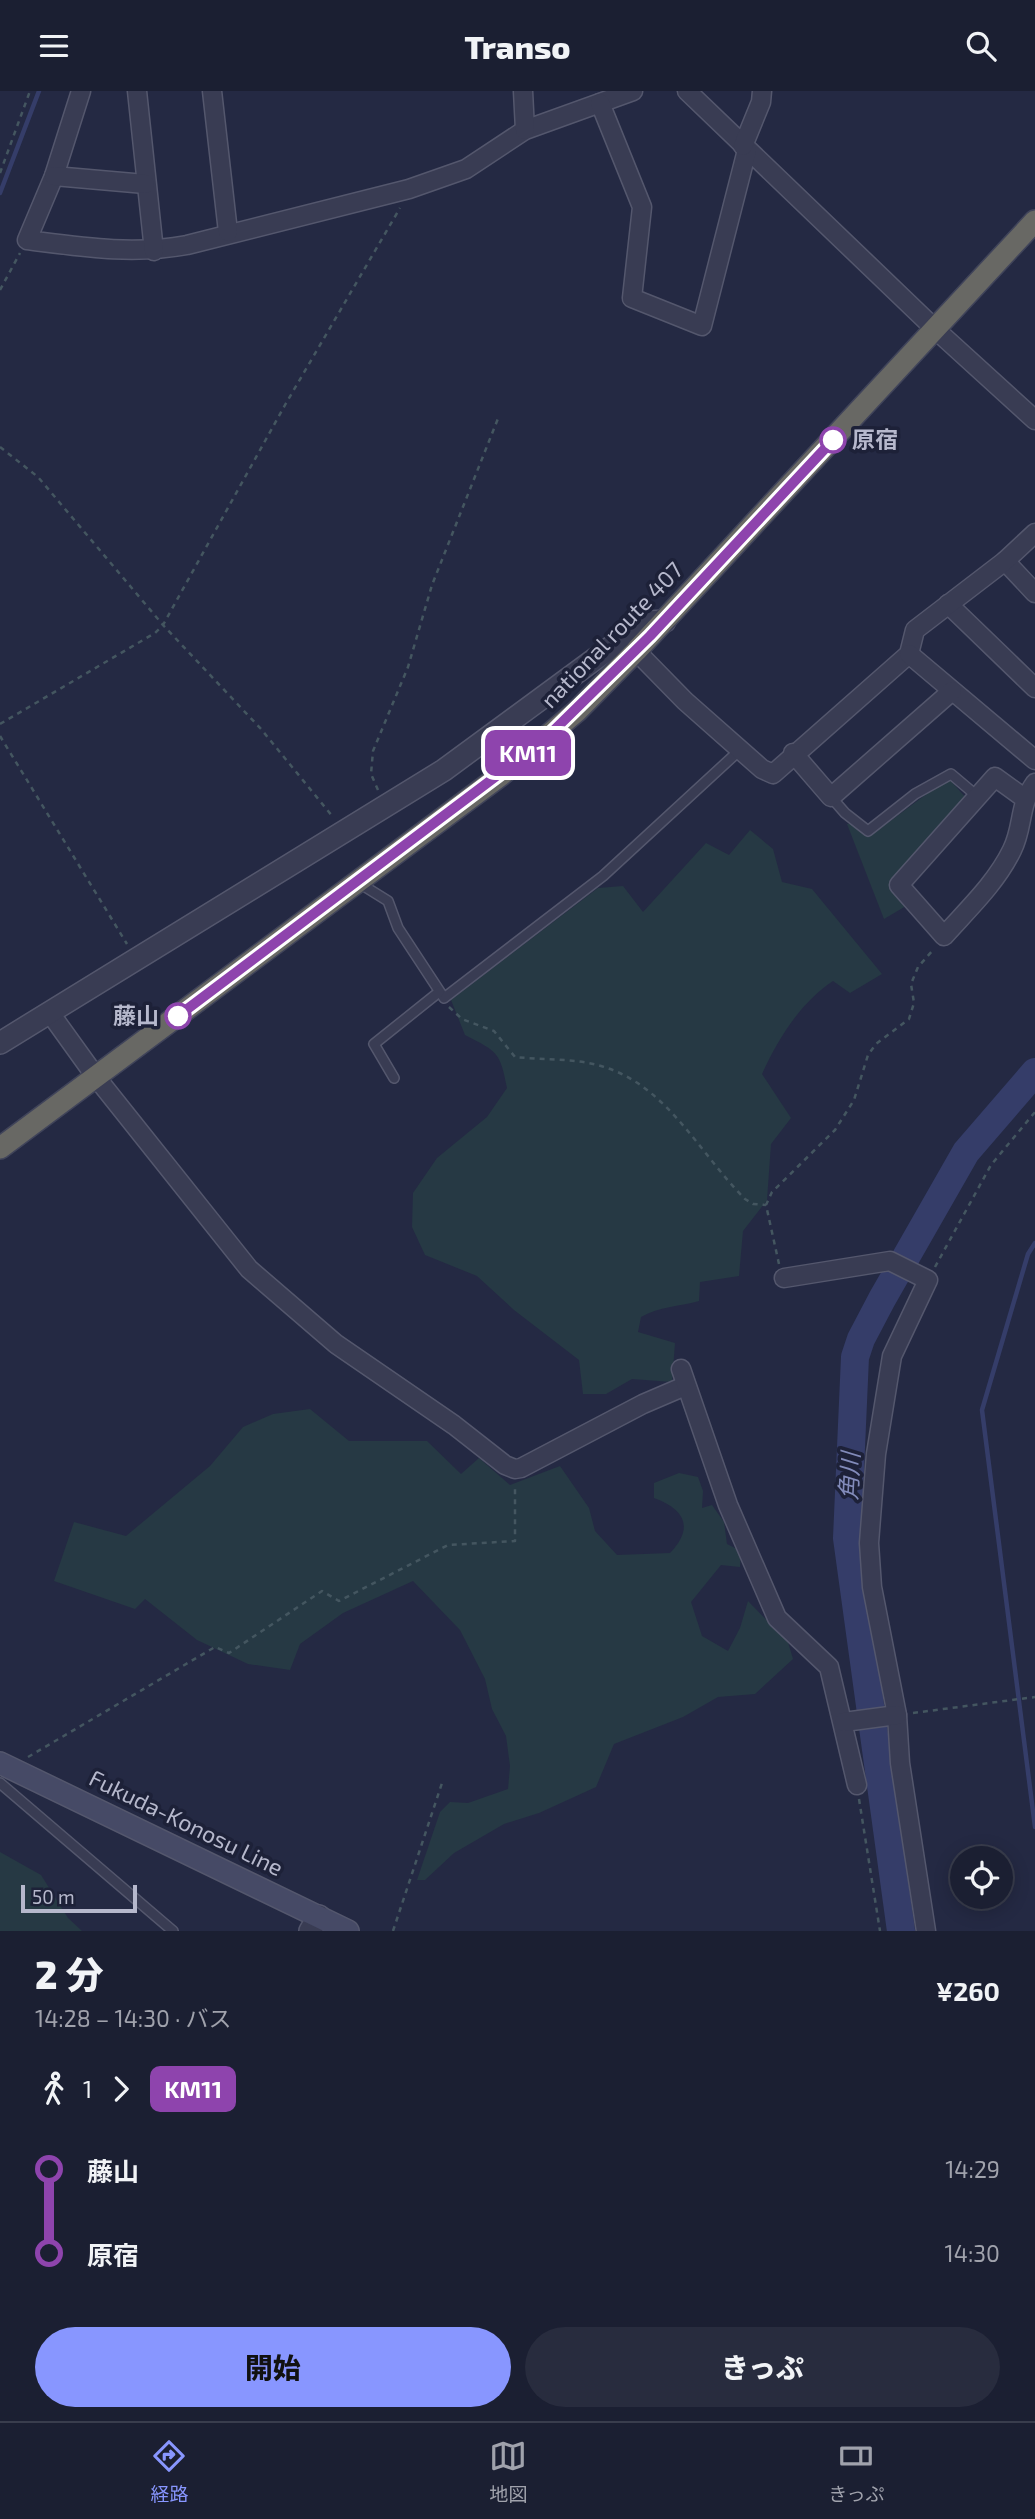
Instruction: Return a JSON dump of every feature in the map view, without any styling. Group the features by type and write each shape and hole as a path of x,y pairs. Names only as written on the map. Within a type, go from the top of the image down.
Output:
{"highway":[{"name":"national route 407","path":"0,1149 358,883 543,741 665,621 1035,221"}],"main road":[{"name":"Fukuda-Konosu Line","path":"1,1769 314,1924 348,1931"}],"street":[{"path":"81,91 54,176 27,240 120,252 154,251 187,245 228,232 409,189 466,169 526,130 633,91"},
{"path":"137,91 154,251"},
{"path":"212,91 228,232"},
{"path":"523,91 526,130"},
{"path":"687,91 935,329 1035,420"},
{"path":"600,103 642,207 632,298 702,326 745,148 761,102 762,91"},
{"path":"54,176 145,184"},
{"path":"636,651 685,701 762,769 773,774 793,753 909,655 915,631 1005,561 1035,533"},
{"path":"1005,561 1035,593"},
{"path":"948,604 1034,687"},
{"path":"0,1043 475,748 633,631 648,622 665,621"},
{"path":"909,655 1035,760"},
{"path":"793,753 831,797 952,691"},
{"path":"1024,798 995,777 899,885 944,936 990,886 1013,848 1024,798 1035,783"},
{"path":"50,1013 96,1077 249,1269 336,1344 454,1425 505,1465 515,1469 643,1404 683,1378 728,1505 777,1618 829,1667 857,1785"},
{"path":"784,1278 890,1261 928,1280 892,1356 876,1454 869,1543 872,1587 897,1715 900,1763 926,1931"},
{"path":"844,1722 897,1715"}],"lane":[{"path":"394,1078 374,1044 603,876 741,749"},
{"path":"831,797 845,813 868,831 915,794 951,774 976,796"},
{"path":"358,883 388,901 398,928 442,995"},
{"path":"1,1769 173,1931"}],"path":[{"path":"0,173 30,91"},
{"path":"0,723 146,639 163,625 409,189"},
{"path":"0,290 27,240"},
{"path":"387,804 371,774 373,751 408,667 432,585 499,416"},
{"path":"0,447 38,477 163,625 261,729 344,831"},
{"path":"0,736 136,959"},
{"path":"784,1278 779,1271 773,1228 766,1205 772,1192 835,1130 854,1100 869,1055 876,1044 909,1019 914,1003 911,984 918,967 944,936"},
{"path":"442,995 462,1019 494,1031 515,1057 599,1066 628,1076 666,1105 745,1199 753,1204 766,1205"},
{"path":"928,1280 990,1164 1035,1112"},
{"path":"26,1759 215,1647 229,1653 322,1591 339,1601 448,1545 515,1541 515,1469"},
{"path":"897,1715 1035,1697"},
{"path":"393,1931 418,1864 442,1783"},
{"path":"857,1785 880,1931"}],"shaded area":[{"path":"948,778 968,800 893,883 906,906 884,919 847,824 855,823 869,837"},
{"path":"750,830 773,849 782,882 812,889 882,974 850,993 833,981 821,990 791,1023 768,1061 762,1074 791,1118 771,1144 767,1200 743,1231 739,1276 700,1282 699,1301 662,1309 641,1317 638,1332 675,1343 672,1382 632,1379 606,1394 583,1394 579,1360 514,1310 477,1276 425,1255 412,1227 413,1193 437,1158 487,1117 507,1088 496,1054 465,1035 451,1000 598,888 623,886 643,912 706,843 729,855"},
{"path":"310,1409 349,1441 427,1441 461,1474 479,1458 510,1485 560,1466 589,1508 595,1531 617,1555 670,1553 682,1535 683,1520 673,1508 654,1498 654,1483 679,1473 698,1477 703,1491 702,1508 712,1505 724,1522 727,1544 741,1551 740,1567 721,1565 691,1602 702,1636 728,1651 740,1628 748,1601 788,1642 793,1659 755,1694 718,1697 683,1717 614,1744 596,1787 539,1813 504,1824 454,1853 425,1880 417,1880 440,1812 450,1802 468,1803 508,1789 510,1766 506,1736 492,1709 485,1679 460,1630 413,1581 343,1613 300,1644 290,1670 248,1664 197,1640 145,1599 135,1609 54,1581 74,1522 126,1536 210,1466 243,1427 273,1414"},
{"path":"0,1852 41,1875 68,1918 82,1931 0,1931"}],"waterway":[{"path":"0,193 39,91"},
{"name":"角川","path":"901,1931 847,1538 855,1357 861,1339 882,1299 966,1152 1035,1072"},
{"path":"1035,1243 1028,1254 982,1410 1035,1827"}],"bus line":[{"name":"KM11","path":"178,1016 438,823 543,741 577,711 650,636 833,440"}],"place":[{"name":"原宿","path":"833,440"},
{"name":"藤山","path":"178,1016"}]}
